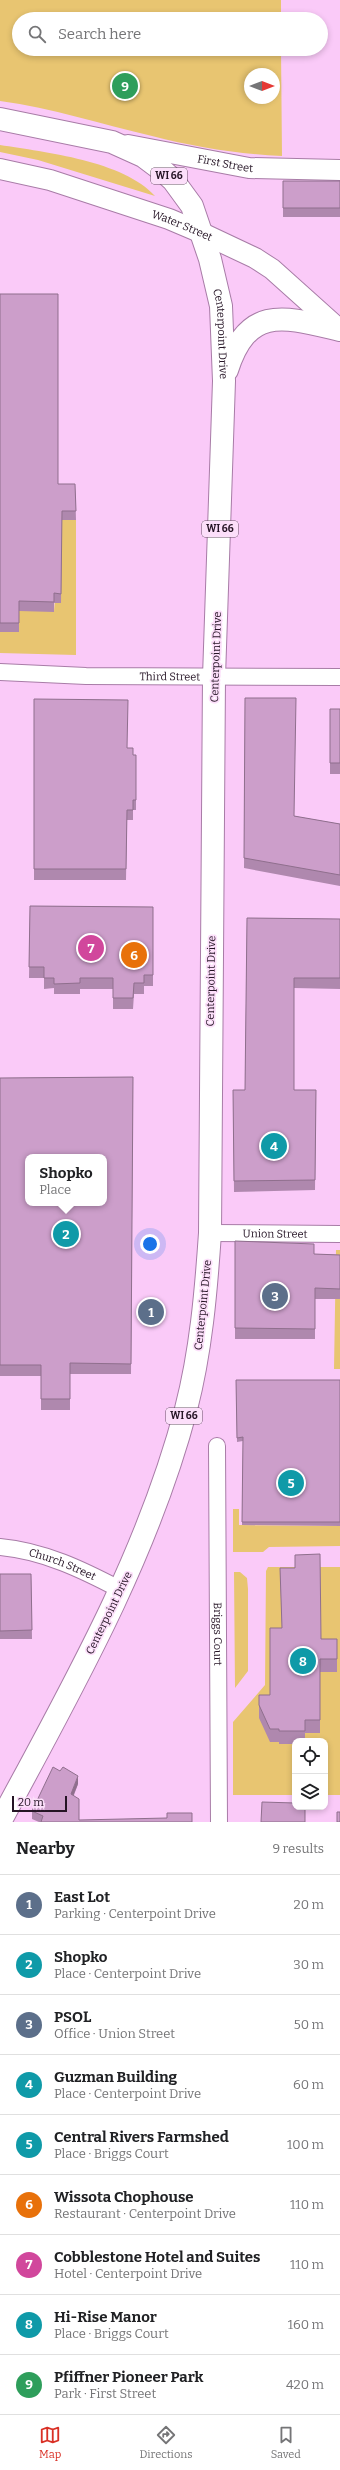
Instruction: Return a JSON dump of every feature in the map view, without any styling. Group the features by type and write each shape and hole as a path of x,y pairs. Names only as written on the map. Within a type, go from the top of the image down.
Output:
{"main road":[{"name":"WI 66","path":"0,119 112,142"},
{"name":"Centerpoint Drive","path":"0,1822 121,1590 151,1520 186,1408 205,1306 210,1233 214,676 224,380 221,306 202,232 192,206 173,180 143,156 112,142"},
{"path":"224,380 243,335 264,322 286,318 297,319 340,330"}],"street":[{"name":"First Street","path":"112,142 249,168 340,170"},
{"name":"Water Street","path":"0,168 50,180 169,219 202,232 255,258 272,270 340,330"},
{"name":"Third Street","path":"0,672 86,676 340,678"},
{"name":"Union Street","path":"210,1233 340,1234"},
{"name":"Briggs Court","path":"217,1446 219,1822"},
{"name":"Church Street","path":"0,1547 18,1549 51,1557 121,1590"}],"shaded area":[{"path":"0,0 281,0 281,12 12,12 12,56 281,56 282,156 233,152 184,143 58,112 0,101"},
{"path":"0,145 61,155 104,166 124,174 141,184 155,196 38,160 0,152"},
{"path":"62,520 76,520 76,655 0,653 0,632 19,632 19,611 54,611"},
{"path":"336,1250 340,1250 340,1369 334,1369"},
{"path":"233,1509 239,1509 239,1525 340,1526 340,1546 269,1547 263,1552 233,1552"},
{"path":"268,1567 295,1567 295,1580 282,1641 270,1741 292,1744 292,1795 233,1795 233,1722 265,1685 266,1571"},
{"path":"320,1567 340,1567 340,1795 328,1795 328,1738 305,1738 305,1733 320,1733 320,1672 337,1671 321,1651"},
{"path":"234,1572 240,1572 247,1578 248,1589 248,1671 235,1688"}],"building":[{"path":"283,181 340,181 340,208 283,208"},
{"path":"0,294 58,294 58,484 75,484 76,511 62,511 61,594 54,593 54,602 19,601 19,623 0,623"},
{"path":"245,698 296,698 294,816 340,824 340,875 244,858"},
{"path":"34,699 128,700 127,748 133,748 133,755 136,755 136,800 133,800 133,810 127,810 126,869 34,869"},
{"path":"330,709 340,709 340,763 330,763"},
{"path":"30,906 153,907 153,975 144,975 144,983 134,983 133,998 113,998 113,978 80,978 80,983 54,984 54,978 44,978 44,967 29,967"},
{"path":"247,918 340,919 340,978 294,978 294,1090 316,1090 315,1180 234,1181 233,1090 245,1090"},
{"path":"133,1077 131,1364 70,1363 70,1399 41,1399 41,1365 0,1365 0,1078"},
{"path":"235,1241 314,1244 314,1254 340,1255 340,1289 315,1288 315,1329 235,1328"},
{"path":"236,1380 340,1380 340,1522 242,1522 243,1437 237,1438"},
{"path":"320,1554 321,1639 337,1639 337,1659 320,1659 320,1720 305,1720 305,1731 279,1731 279,1729 270,1729 259,1705 259,1695 270,1695 270,1628 282,1628 280,1568 295,1568 295,1555"},
{"path":"0,1574 31,1574 32,1630 0,1631"},
{"path":"53,1767 60,1771 63,1767 78,1776 71,1794 79,1799 79,1820 167,1818 167,1813 192,1813 192,1822 41,1822 43,1816 32,1811"},
{"path":"262,1802 292,1803 292,1810 305,1810 305,1822 261,1822"},
{"path":"337,1812 340,1812 340,1822 337,1822"}],"place":[{"name":"Pfiffner Pioneer Park","path":"125,86"},
{"name":"Cobblestone Hotel and Suites","path":"91,948"},
{"name":"Wissota Chophouse","path":"134,955"},
{"name":"Guzman Building","path":"274,1146"},
{"name":"Shopko","path":"66,1234"},
{"name":"PSOL","path":"275,1296"},
{"name":"East Lot","path":"151,1312"},
{"name":"Central Rivers Farmshed","path":"291,1483"},
{"name":"Hi-Rise Manor","path":"303,1661"}]}
